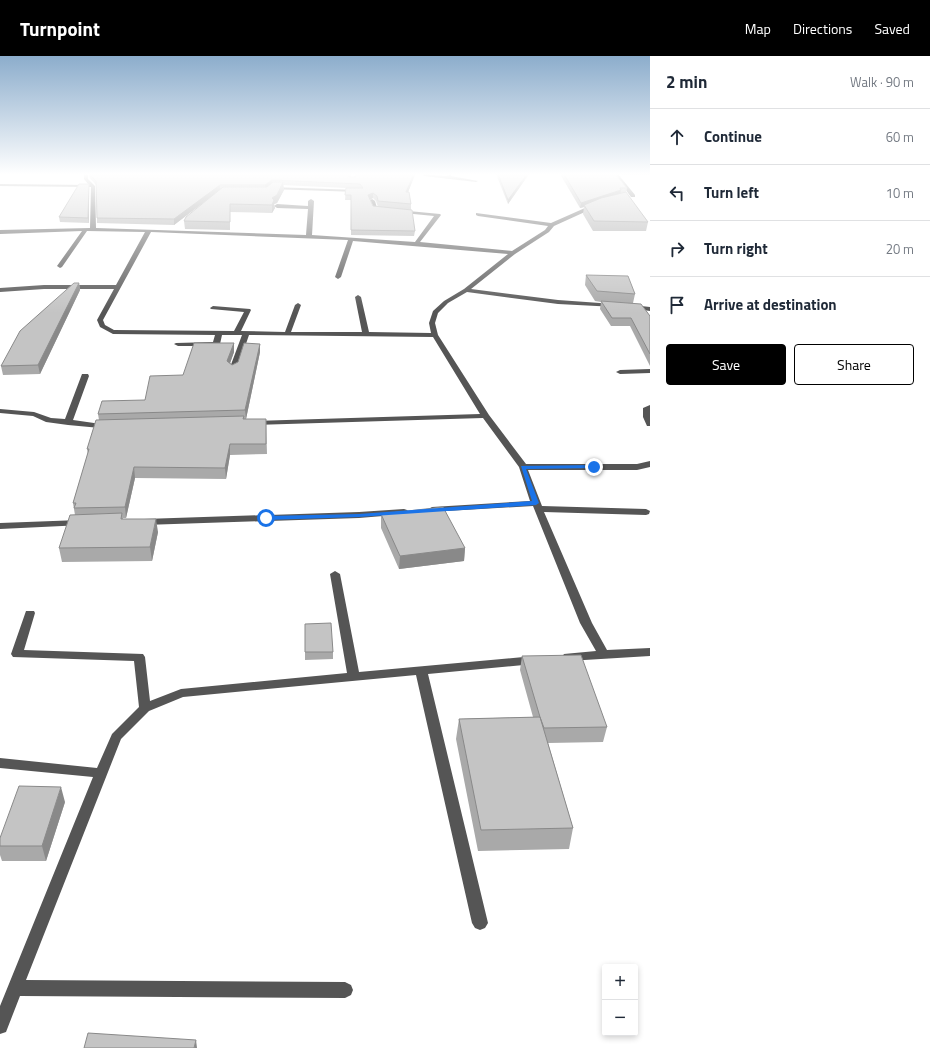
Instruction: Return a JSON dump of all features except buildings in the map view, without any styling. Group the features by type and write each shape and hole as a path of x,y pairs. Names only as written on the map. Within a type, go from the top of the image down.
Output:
{"street":[{"path":"60,266 90,229 91,220"},
{"path":"309,236 310,220"},
{"path":"417,243 434,220"},
{"path":"520,220 552,225"},
{"path":"562,220 552,225 547,231 513,253 466,290 446,302 435,312 432,323 435,335 485,416 523,467 586,623 603,654"},
{"path":"172,231 178,226"},
{"path":"0,232 90,229 309,236 417,243 513,253"},
{"path":"149,230 100,320 102,326 113,332 435,335"},
{"path":"338,277 352,239"},
{"path":"0,290 44,287 119,287"},
{"path":"466,290 558,302 619,306"},
{"path":"358,297 366,334"},
{"path":"287,334 298,305"},
{"path":"627,307 650,309"},
{"path":"213,308 248,310 236,334"},
{"path":"178,344 216,344 219,333"},
{"path":"233,370 246,334"},
{"path":"620,372 650,371"},
{"path":"68,423 85,376"},
{"path":"650,407 647,408 647,417 650,424"},
{"path":"0,411 34,414 49,420 68,423 101,427 116,426"},
{"path":"241,423 485,416"},
{"path":"523,467 637,466 650,464"},
{"path":"136,522 359,516 417,511 538,506 646,512"},
{"path":"0,526 88,523"},
{"path":"335,574 354,678"},
{"path":"30,614 17,654 139,657 144,708"},
{"path":"0,1026 116,737 144,708 181,693 603,654 650,652"},
{"path":"421,671 480,923"},
{"path":"0,763 101,773"},
{"path":"16,988 345,990"}],"route":[{"path":"266,518 359,516 536,503 523,467 594,467"}]}
